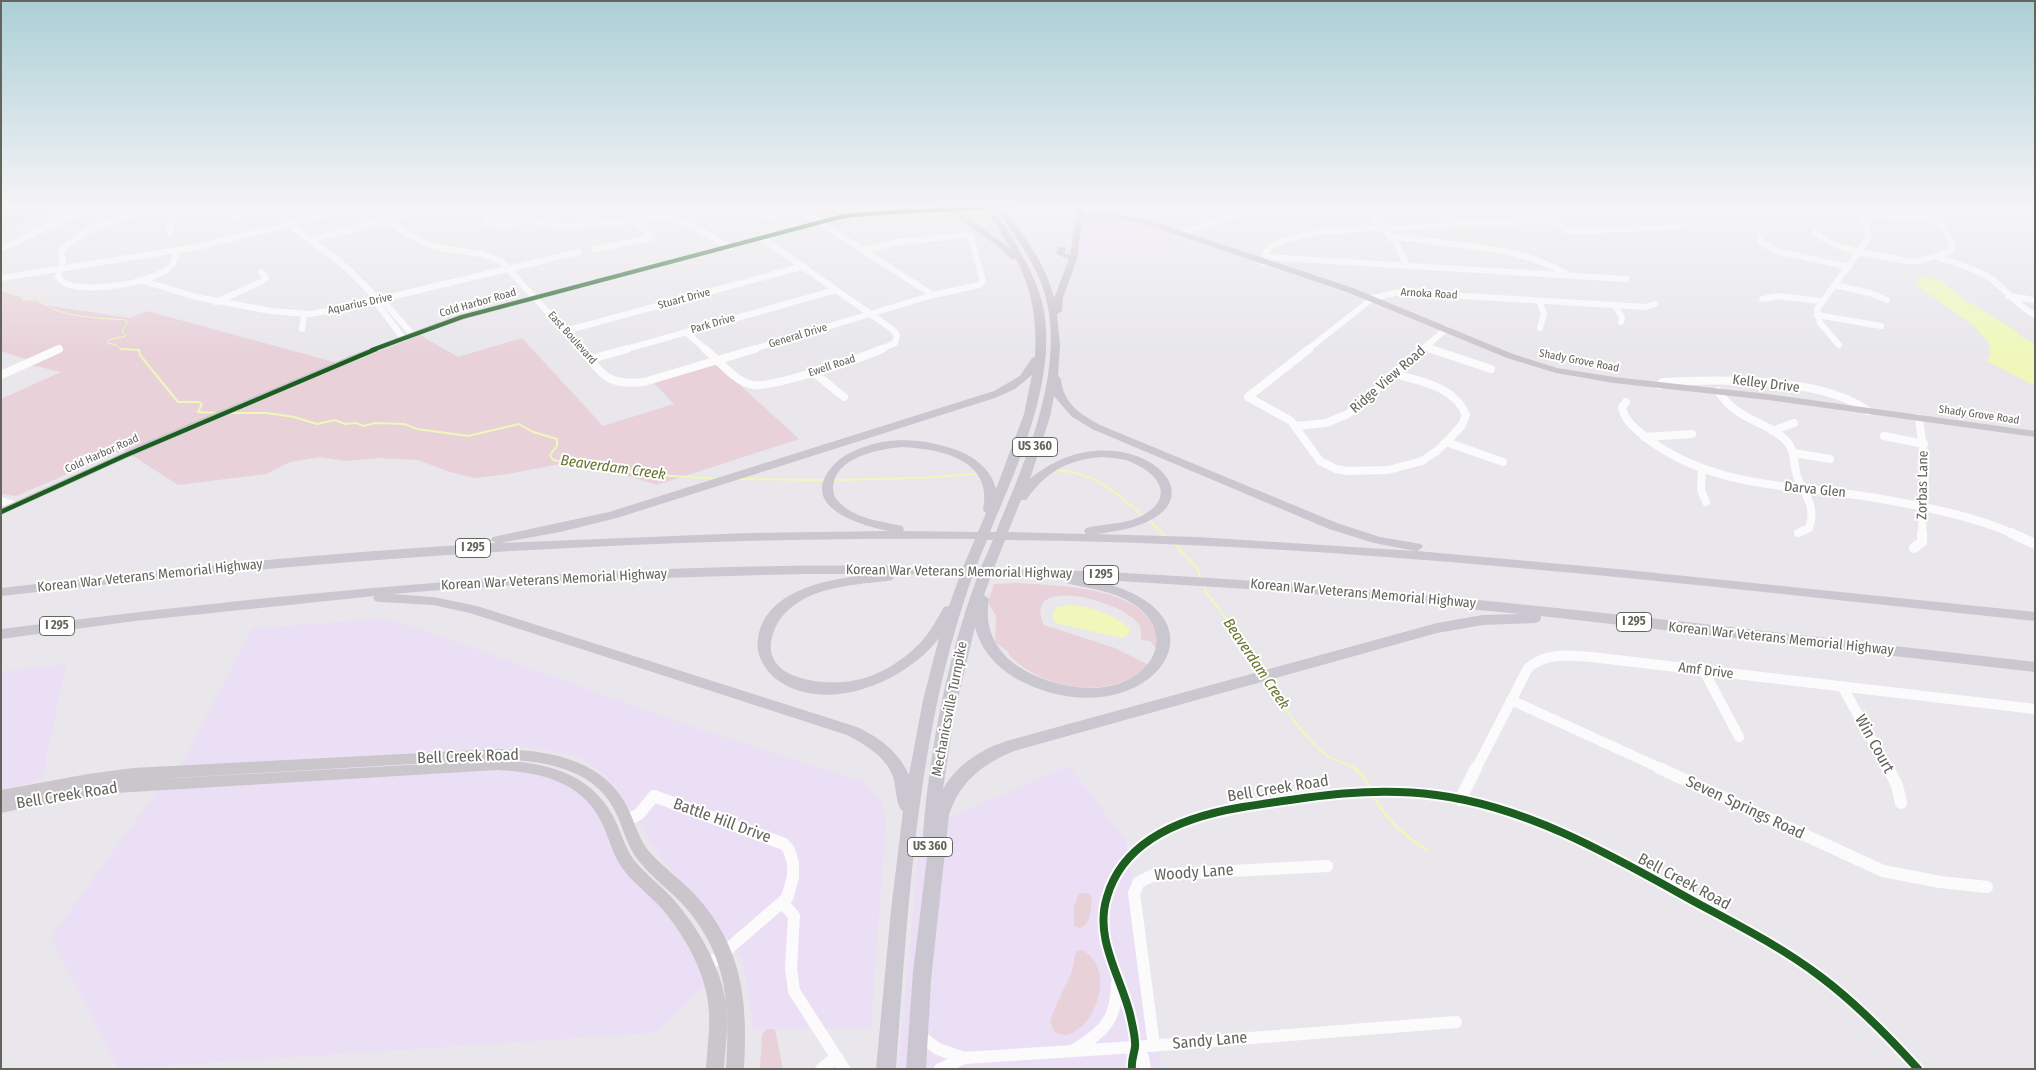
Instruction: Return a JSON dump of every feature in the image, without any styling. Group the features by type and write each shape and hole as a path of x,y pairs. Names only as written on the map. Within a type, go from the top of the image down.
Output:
{"highway":[{"path":"1013,255 1034,287"},
{"name":"US 360","path":"1018,255 1034,287 1040,315"},
{"name":"US 360","path":"1029,255 1041,274 1052,306 1055,339"},
{"path":"1074,256 1067,279 1058,298 1055,339 1056,385 1058,394 1071,412 1096,427 1348,531 1417,547 1550,566"},
{"path":"373,555 499,539 560,528 613,515 974,402 1012,387 1025,378 1034,366 1040,315"},
{"name":"Mechanicsville Turnpike","path":"886,1069 899,924 913,803 931,700 951,622 978,539 1010,473 1024,434 1034,397 1041,346 1040,315"},
{"name":"Mechanicsville Turnpike","path":"916,1069 932,816 946,716 965,634 990,562 1026,474 1042,422 1052,380 1055,339"},
{"path":"946,534 896,528 862,521 839,509 831,499 828,491 830,479 841,463 866,450 900,444 936,447 965,458 985,473 991,488 990,504 978,539"},
{"path":"997,544 1024,492 1034,480 1056,464 1077,456 1102,454 1121,456 1149,467 1160,476 1166,486 1167,496 1162,507 1152,516 1132,524 1100,530 1028,536"},
{"name":"Korean War Veterans Memorial Highway","path":"1,592 139,575 373,555 651,539 946,534 978,539 1028,536 1148,539 1336,549 1550,566 2035,617"},
{"path":"943,571 843,582 815,590 797,598 774,616 766,630 764,646 769,661 787,679 815,687 845,688 881,678 915,655 936,633 972,561"},
{"path":"990,562 980,609 982,631 986,642 998,658 1018,673 1040,684 1055,688 1073,692 1100,692 1126,686 1137,681 1158,663 1164,648 1163,632 1157,618 1139,601 1107,588 1019,572"},
{"name":"Korean War Veterans Memorial Highway","path":"1,634 235,605 415,588 604,576 774,570 1019,572 1233,582 1409,598 2035,667"},
{"path":"235,605 284,605 372,598 420,599 453,605 481,612 679,675 862,736 887,752 898,768 906,788 899,924"},
{"path":"922,979 941,815 950,790 966,771 983,758 1010,746 1437,628 1483,620 1530,618 1669,626"}],"main road":[{"name":"Cold Harbor Road","path":"1,512 191,426 408,336 462,317 702,255"},
{"path":"1067,255 1074,256"},
{"name":"Shady Grove Road","path":"1248,255 1373,298 1510,356 1546,368 1591,377 1718,391 2035,434"},
{"name":"Bell Creek Road","path":"1,796 69,783 133,774 497,754 558,760 588,774 610,792 618,803 633,840 642,855 681,892 703,917 723,952 734,981 737,1036 735,1069"},
{"name":"Bell Creek Road","path":"1,806 96,789 174,783 497,765 523,766 546,770 573,781 596,800 608,821 615,841 627,864 667,903 689,933 706,968 717,1005 715,1069"}],"street":[{"path":"62,255 63,259 58,275 60,280 79,286 114,286 140,280 168,268 173,263 175,255"},
{"path":"1,278 150,255"},
{"path":"330,255 350,270 408,336"},
{"name":"East Boulevard","path":"481,255 501,261 604,374"},
{"name":"Aquarius Drive","path":"140,280 163,289 216,302 304,315 378,300 567,255"},
{"path":"788,255 870,314"},
{"path":"868,255 932,295"},
{"name":"General Drive","path":"604,374 616,383 632,384 932,295 981,284 983,278 976,255"},
{"path":"1265,255 1264,260 1406,265 1626,279"},
{"path":"1402,255 1406,265"},
{"path":"1511,255 1546,264 1568,274"},
{"path":"1794,255 1849,267"},
{"path":"1839,345 1822,328 1817,314 1821,301 1858,255"},
{"path":"1875,255 1907,261 1919,261 1939,255"},
{"path":"1935,256 1984,275 1996,283 2021,308 2035,315"},
{"name":"Stuart Drive","path":"566,331 804,266"},
{"path":"216,302 261,282 266,278 261,272"},
{"path":"1834,285 1870,293 1887,300"},
{"name":"Park Drive","path":"591,359 836,290"},
{"name":"Arnoka Road","path":"1296,426 1276,410 1248,397 1373,298 1384,294 1399,292 1615,306 1645,307 1655,304"},
{"path":"1762,300 1778,296 1821,301"},
{"path":"2008,296 2035,300"},
{"path":"1539,301 1544,314 1540,328"},
{"path":"1615,306 1622,317 1621,322"},
{"name":"Ewell Road","path":"730,372 747,384 759,386 813,372 875,352 895,343 897,338 895,332 870,314"},
{"path":"1817,314 1881,326"},
{"path":"302,329 304,315"},
{"name":"Ridge View Road","path":"1296,426 1326,423 1342,418 1446,328"},
{"path":"686,332 730,372"},
{"path":"1426,347 1491,369"},
{"path":"1,375 59,349"},
{"path":"813,372 844,396"},
{"path":"1296,426 1314,457 1331,467 1346,470 1378,471 1409,466 1425,460 1446,442 1465,418 1465,411 1461,403 1443,391 1395,374"},
{"name":"Kelley Drive","path":"1659,385 1663,382 1705,380 1765,382 1843,397 1861,404 1868,411"},
{"path":"1718,391 1732,410 1772,431 1789,444 1794,453 1795,474 1811,505 1812,514 1809,528 1798,533"},
{"name":"Darva Glen","path":"1626,402 1622,407 1622,412 1644,437 1668,455 1702,468 1758,483 1862,496 1924,508 1992,525 2035,544"},
{"name":"Zorbas Lane","path":"1914,548 1922,542 1926,473 1924,444 1919,418"},
{"path":"1772,431 1794,423"},
{"path":"1644,437 1692,434"},
{"path":"1884,436 1924,444"},
{"path":"1446,442 1503,462"},
{"path":"1794,453 1830,459"},
{"path":"1702,468 1700,492 1706,502"},
{"path":"1,501 14,505"},
{"name":"Amf Drive","path":"1460,800 1528,668 1539,659 1553,655 2035,709"},
{"path":"1704,671 1739,737"},
{"name":"Win Court","path":"1842,686 1897,785 1901,803"},
{"name":"Seven Springs Road","path":"1511,700 1883,871 1940,882 1987,887"},
{"name":"Bell Creek Road","path":"1132,1069 1131,1060 1135,1047 1130,1015 1103,934 1103,910 1113,881 1130,856 1140,846 1164,829 1198,816 1334,793 1400,791 1460,800 1532,821 1591,847 1721,916 1788,954 1857,1007 1918,1069"},
{"name":"Battle Hill Drive","path":"626,821 639,814 654,796 784,844 794,858 792,884 787,898 706,968"},
{"name":"Woody Lane","path":"1154,1046 1134,893 1139,882 1154,875 1327,866"},
{"path":"782,902 794,916 791,968 794,992 840,1063 821,1069"},
{"path":"1072,1051 1094,1038 1112,1017 1118,999 1116,972"},
{"name":"Sandy Lane","path":"940,1069 964,1058 1154,1046 1456,1022"},
{"name":"Sandy Lane","path":"918,1034 938,1049 964,1058"},
{"name":"Bell Creek Road","path":"1135,1047 1143,1057 1145,1069"}],"shaded area":[{"path":"1076,255 1151,255 1145,257"},
{"path":"1926,277 1941,281 1962,298 2034,344 2035,386 1985,360 1989,358 1990,344 1973,325 1919,287 1916,281 1919,278"},
{"path":"1,290 23,297 23,300 37,299 44,305 130,318 147,311 345,365 420,335 458,357 522,338 603,426 674,404 653,382 712,364 719,366 799,439 657,485 593,465 560,464 475,478 450,472 418,460 380,458 345,461 320,457 290,462 266,474 178,485 124,450 16,496 1,494 1,399 61,372 27,364 29,360 1,351"},
{"path":"1016,583 1074,587 1116,597 1133,605 1147,617 1156,632 1156,648 1150,641 1141,640 1140,627 1130,616 1096,601 1077,596 1060,596 1047,600 1041,609 1044,625 1115,648 1149,665 1134,676 1117,684 1099,687 1061,684 1042,678 1026,669 995,641 996,616 988,602 994,584"},
{"path":"1071,605 1087,607 1109,615 1129,628 1129,634 1123,638 1055,623 1053,612 1057,607"},
{"path":"383,619 418,628 696,728 865,782 882,801 886,821 871,1028 754,1029 743,962 662,859 605,775 574,755 524,747 181,766 252,628"},
{"path":"66,664 42,779 1,793 1,672"},
{"path":"497,765 577,784 615,841 667,903 711,981 654,1033 118,1069 51,937 162,784"},
{"path":"1069,766 1126,841 1162,1069 898,1069 921,829"},
{"path":"1089,893 1092,898 1088,920 1086,924 1079,928 1074,926 1074,907 1078,895"},
{"path":"1082,950 1092,958 1098,968 1100,980 1099,994 1089,1018 1080,1028 1068,1035 1055,1033 1050,1022 1073,969 1077,951"},
{"path":"766,1029 775,1029 783,1069 760,1069 762,1035"}],"waterway":[{"name":"Beaverdam Creek","path":"1,290 23,297 23,300 38,301 64,313 126,320 127,323 122,332 126,336 108,340 108,343 116,345 121,349 139,350 140,355 178,402 199,402 202,404 198,412 218,413"},
{"name":"Beaverdam Creek","path":"230,413 267,413 294,417 317,424 335,420 345,424 356,423 364,426 375,423 404,424 417,429 468,436 519,424 533,432 557,439 557,446 550,455 553,460 643,474 718,479"},
{"name":"Beaverdam Creek","path":"1056,470 1093,479 1113,491 1143,516"},
{"name":"Beaverdam Creek","path":"833,480 919,478 976,474"},
{"name":"Beaverdam Creek","path":"738,479 826,480"},
{"name":"Beaverdam Creek","path":"1147,519 1168,538"},
{"name":"Beaverdam Creek","path":"1175,544 1197,568 1202,580"},
{"name":"Beaverdam Creek","path":"1203,584 1206,592 1255,657 1264,673"},
{"name":"Beaverdam Creek","path":"1268,679 1286,709 1312,742 1328,756 1356,769"},
{"name":"Beaverdam Creek","path":"1354,768 1364,777 1369,786"},
{"name":"Beaverdam Creek","path":"1374,797 1379,806 1397,827 1428,851"}],"cycle path":[{"path":"1,512 124,456 407,336 462,317 697,255"},
{"path":"1132,1069 1131,1060 1135,1047 1130,1015 1103,934 1103,914 1107,896 1114,878 1125,862 1138,848 1154,836 1171,826 1199,816 1306,797 1337,793 1384,791 1438,795 1476,803 1548,827 1618,860 1749,931 1805,965 1857,1006 1918,1069"}]}
